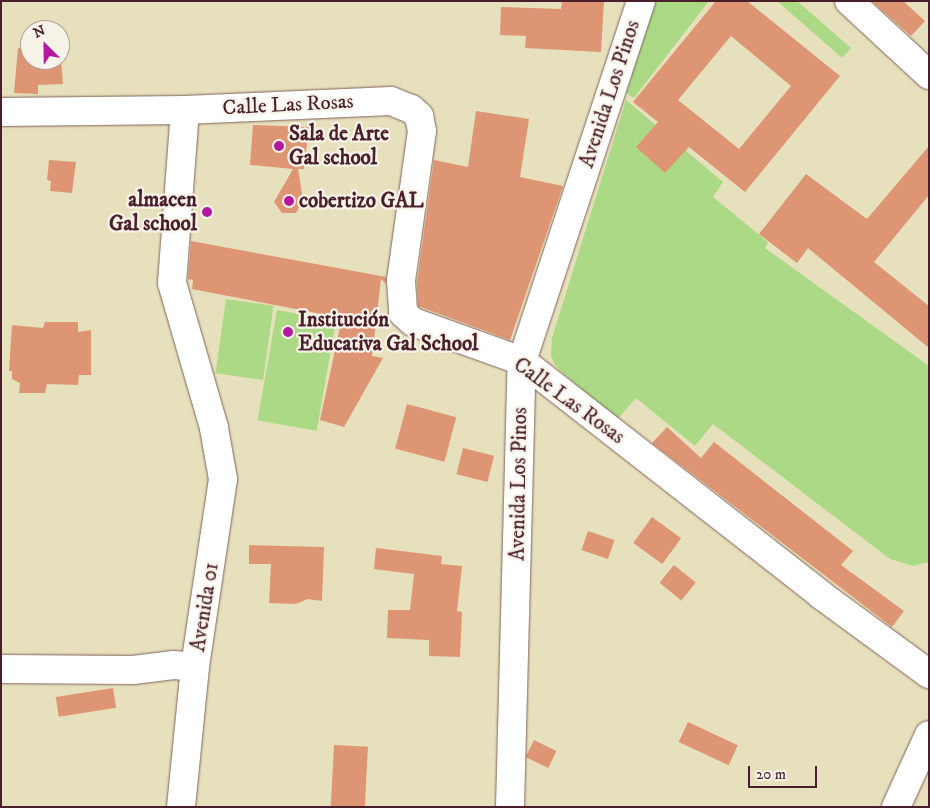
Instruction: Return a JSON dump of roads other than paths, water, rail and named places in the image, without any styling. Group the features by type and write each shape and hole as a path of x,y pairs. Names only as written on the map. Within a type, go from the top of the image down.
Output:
{"street":[{"name":"Avenida Los Pinos","path":"510,807 522,360 641,1"},
{"path":"849,1 929,75"},
{"name":"Calle Las Rosas","path":"1,112 185,110 391,100 411,109 419,116 422,131 401,280 403,313 413,322 522,360 821,595 929,674"},
{"name":"Avenida 01","path":"181,807 195,667 215,547 223,479 214,428 172,283 185,110"},
{"path":"1,670 133,670 174,665 195,667"},
{"path":"896,807 929,735"}],"place":[{"name":"Sala de Arte Gal school","path":"279,146"},
{"name":"cobertizo GAL","path":"289,201"},
{"name":"almacen Gal school","path":"207,212"},
{"name":"Institución Educativa Gal School","path":"288,332"}]}
